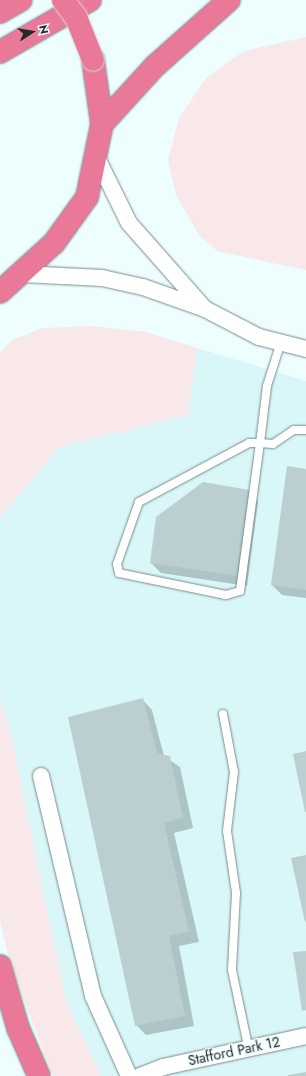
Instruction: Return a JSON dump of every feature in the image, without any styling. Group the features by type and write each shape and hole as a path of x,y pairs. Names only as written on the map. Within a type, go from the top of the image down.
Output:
{"highway":[{"path":"0,12 21,0"},
{"path":"0,292 22,274 54,243 87,196 97,158 102,124 93,60 76,18 63,0"},
{"path":"0,52 90,0"},
{"path":"102,124 155,66 229,0"},
{"path":"0,966 18,1028 39,1076"}],"street":[{"path":"97,158 129,223 205,309"},
{"path":"22,274 102,278 143,287 205,309 259,337 306,349"},
{"path":"41,776 93,996 129,1076"},
{"name":"Stafford Park 12","path":"140,1076 163,1067 248,1046 306,1036"}],"lane":[{"path":"280,342 267,386 260,443 240,591 226,595 119,573 117,564 139,502 249,443 260,443 273,444 294,430 306,430"},
{"path":"223,714 234,772 227,831 236,893 232,970 248,1046"}],"shaded area":[{"path":"306,37 306,270 217,251 199,235 176,195 168,160 179,118 206,78 244,51"},
{"path":"94,326 146,332 197,348 188,415 59,447 0,518 0,353 12,340 43,328"},
{"path":"197,348 306,381 306,1076 101,1076 66,1001 9,727 0,698 0,518 59,447 188,415"},
{"path":"0,698 9,727 66,1001 101,1076 53,1076 10,963 0,920"}],"building":[{"path":"287,466 306,469 306,590 271,585"},
{"path":"203,482 249,490 237,576 150,563 156,517"},
{"path":"143,698 157,753 170,756 183,818 164,823 189,932 169,936 185,1016 135,1026 68,717"},
{"path":"306,751 306,812 305,812 293,754"},
{"path":"306,855 306,922 305,922 291,858"},
{"path":"306,951 306,1010 302,1011 293,952"},
{"path":"306,1072 306,1076 288,1076 288,1075"}]}
